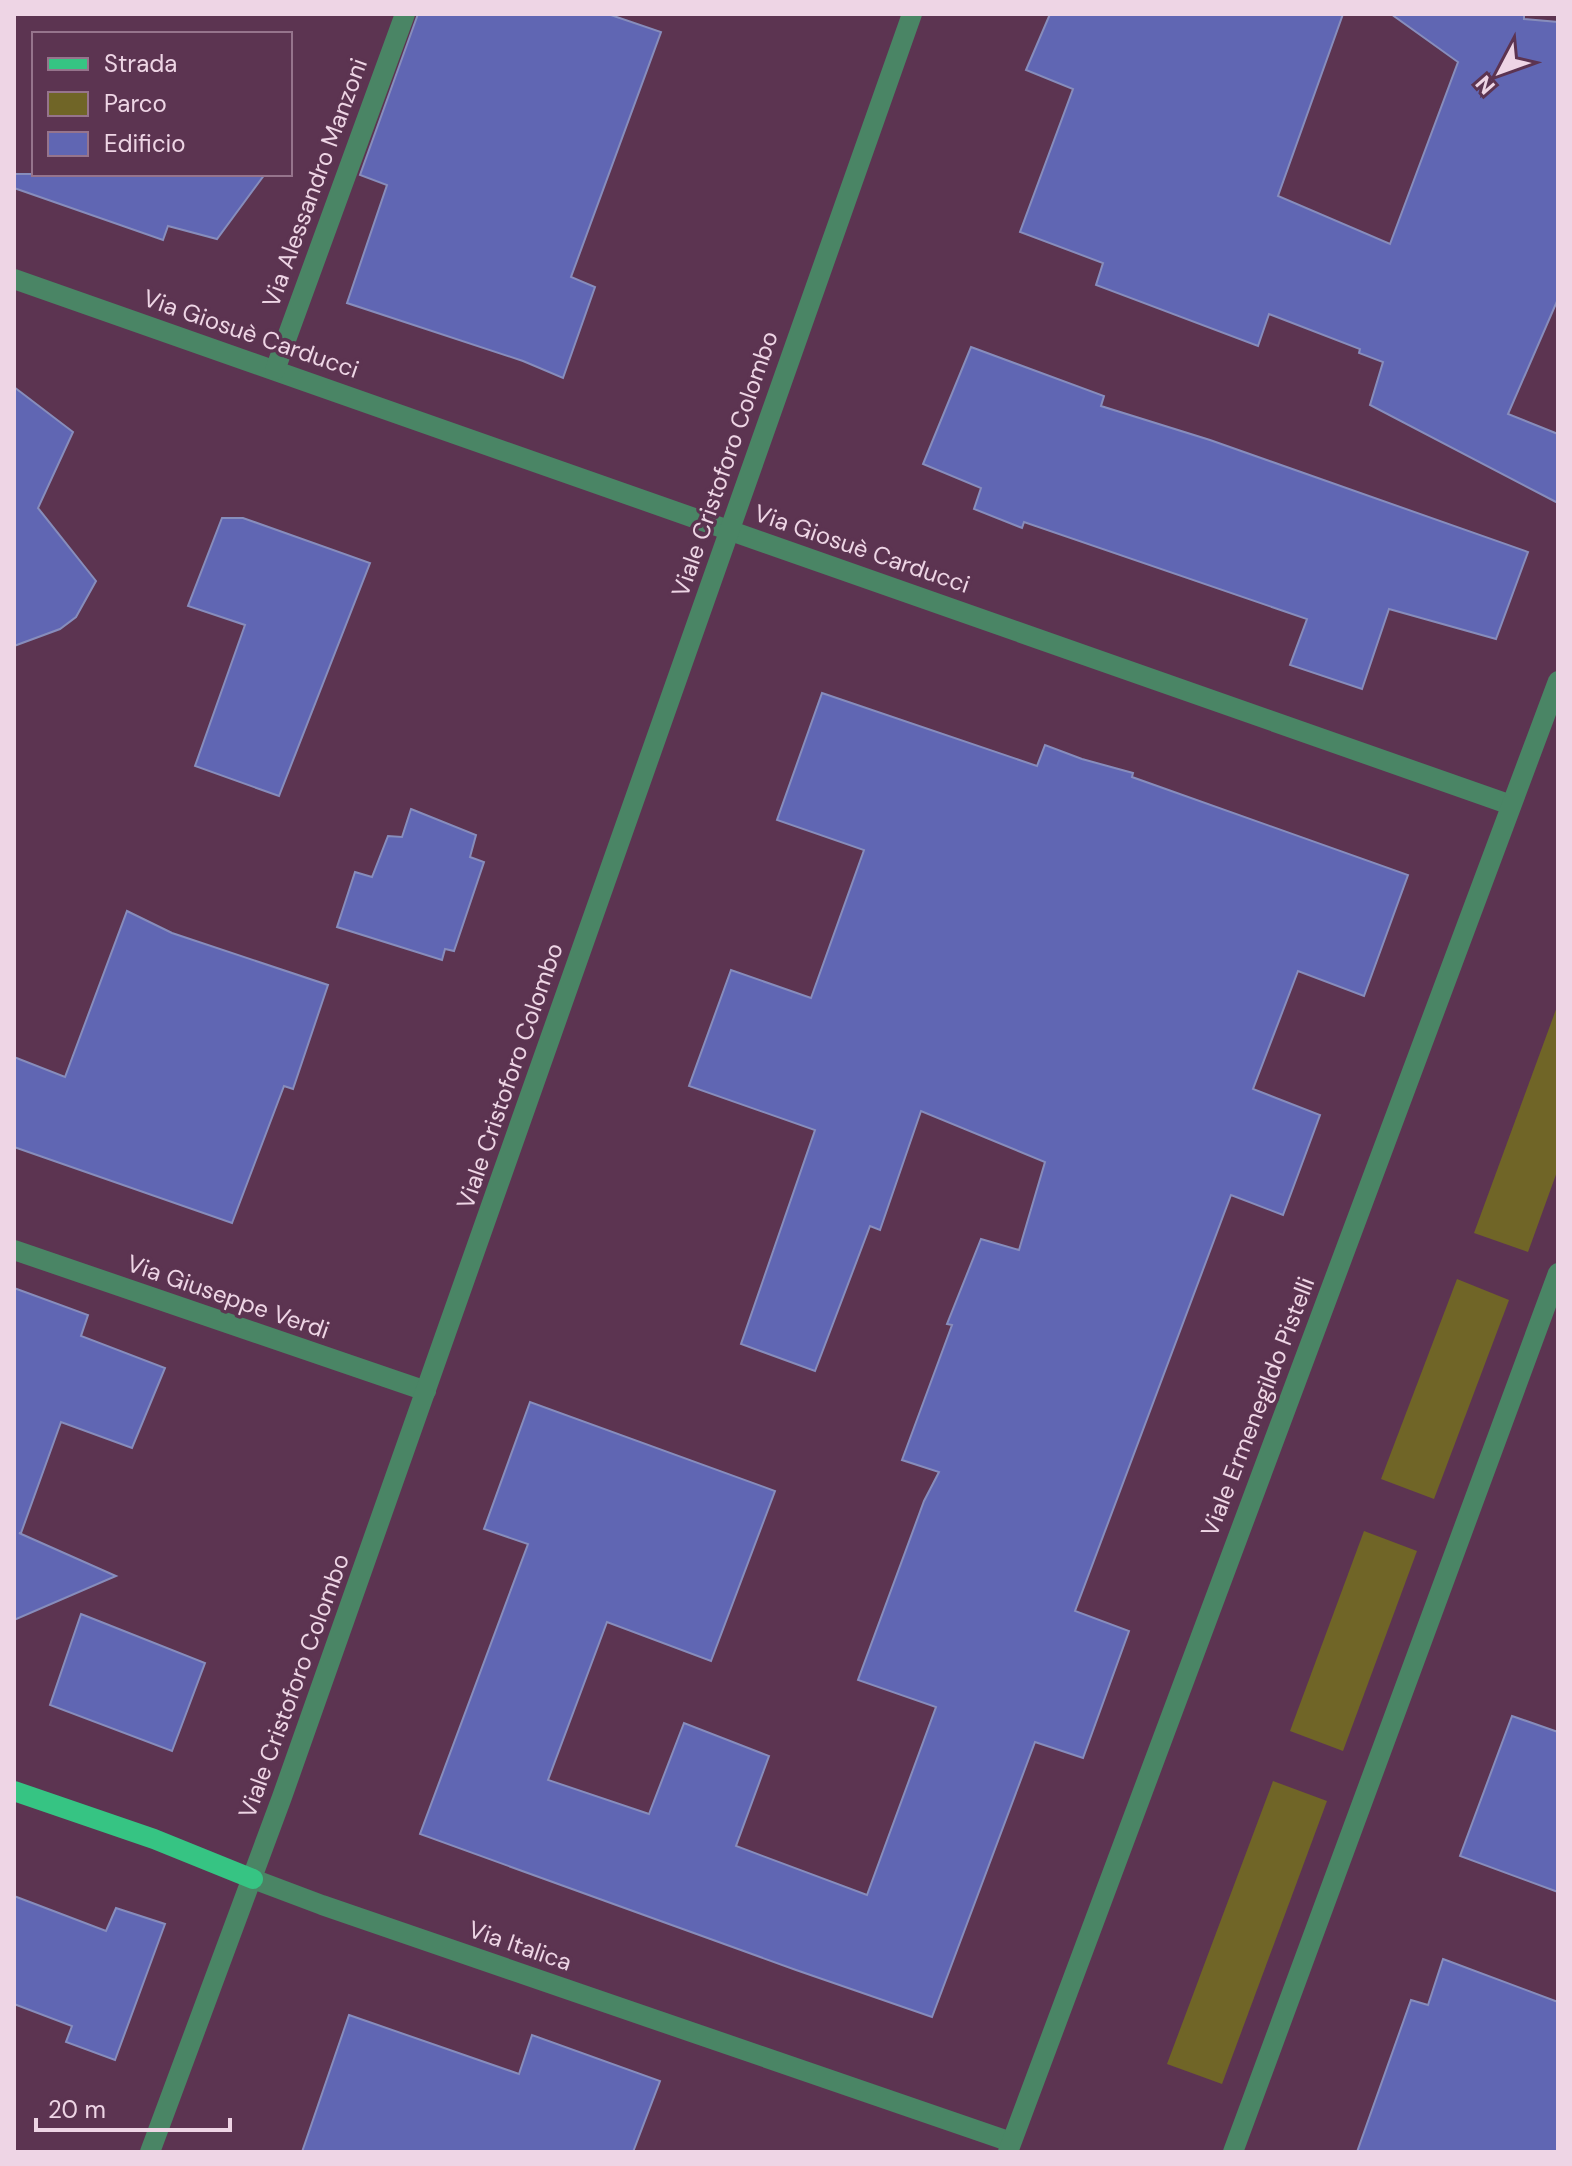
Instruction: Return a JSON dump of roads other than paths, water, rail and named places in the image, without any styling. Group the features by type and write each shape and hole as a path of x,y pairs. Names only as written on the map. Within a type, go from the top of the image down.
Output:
{"main road":[{"name":"Via Italica","path":"14,1791 154,1839 253,1879"}],"street":[{"name":"Via Alessandro Manzoni","path":"275,370 405,14"},
{"name":"Viale Cristoforo Colombo","path":"150,2152 253,1879 912,14"},
{"name":"Via Giosuè Carducci","path":"14,279 1511,805"},
{"name":"Viale Ermenegildo Pistelli","path":"1010,2147 1558,681"},
{"name":"Via Giuseppe Verdi","path":"14,1250 426,1391"},
{"path":"1233,2152 1558,1273"},
{"name":"Via Italica","path":"253,1879 1010,2147"}]}
